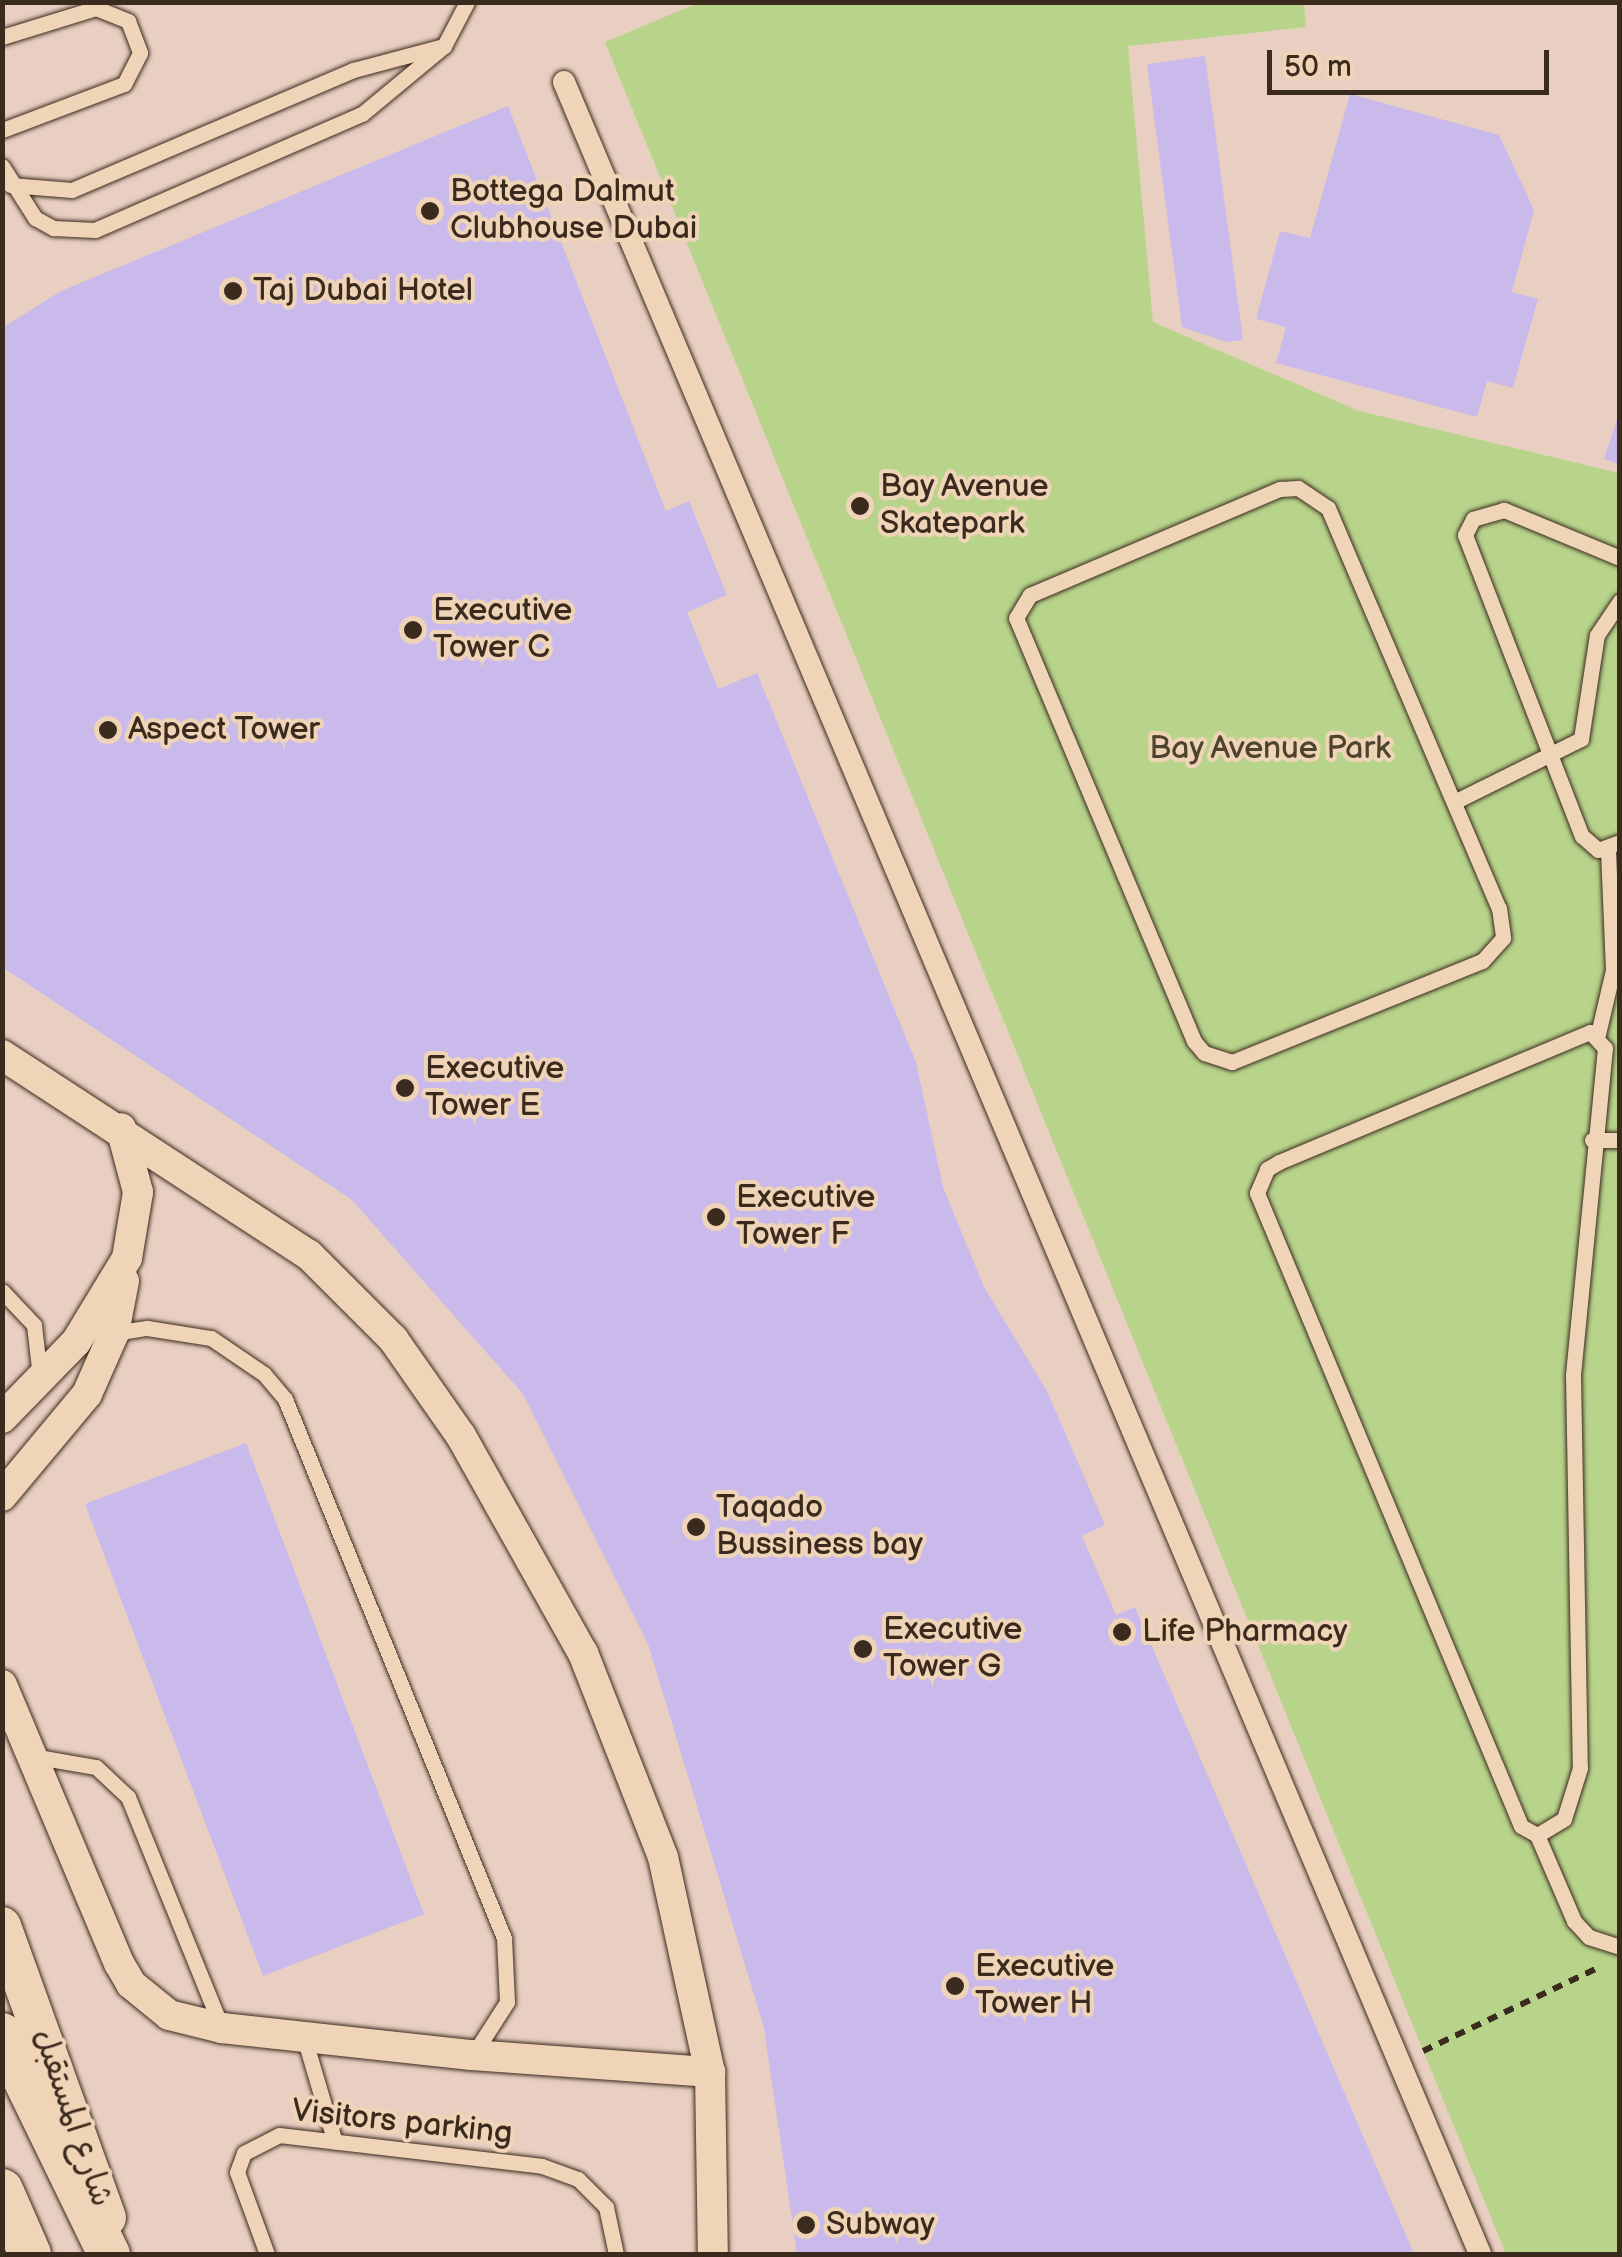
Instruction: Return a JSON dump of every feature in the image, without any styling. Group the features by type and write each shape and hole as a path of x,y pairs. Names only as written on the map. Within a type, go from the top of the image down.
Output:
{"main road":[{"path":"2,2034 109,2254"},
{"path":"2,2190 30,2254"}],"street":[{"path":"564,82 1480,2254"},
{"path":"2,1055 262,1220 353,1295 430,1386 462,1436 583,1653 641,1788 683,1928 710,2072 714,2254"},
{"path":"2,1496 87,1394 114,1333 138,1192 121,1128"},
{"path":"2,1418 96,1315 128,1258"},
{"path":"2,1685 131,1984 169,2015 222,2028 472,2055 710,2072"},
{"name":"شارع المستقبل","path":"2,1926 117,2254"}],"lane":[{"path":"2,166 10,186 35,218 54,228 95,230 334,129 388,96 444,46 467,2"},
{"path":"2,37 96,8 128,21 140,53 124,84 2,130"},
{"path":"10,186 72,190 354,70 444,46"},
{"path":"1280,489 1315,495 1328,508 1454,802 1504,923 1494,952 1246,1058 1217,1060 1194,1041 1018,633 1020,605 1030,595 1280,489"},
{"path":"1537,1834 1564,1819 1580,1768 1571,1483 1592,1140 1604,1048 1598,1034 1613,970 1614,846 1598,850 1582,836 1465,534 1473,519 1504,510 1620,558"},
{"path":"1454,802 1572,748 1586,728 1597,635 1620,601"},
{"path":"1598,1034 1583,1033 1279,1162 1267,1169 1256,1193 1522,1826 1537,1834 1574,1921 1588,1938 1620,1947"},
{"path":"1592,1140 1620,1140"},
{"path":"2,1290 34,1326 39,1381"},
{"path":"114,1333 147,1328 211,1338 264,1374 284,1399 504,1938 507,2002 472,2055"},
{"path":"32,1756 96,1766 128,1797 222,2028"},
{"path":"304,2037 335,2142"},
{"name":"Visitors parking","path":"267,2254 240,2192 244,2153 278,2135 542,2166 578,2179 606,2207 616,2254"}],"path":[{"path":"1399,2063 1593,1968 1606,1968"}],"green space":[{"name":"Bay Avenue Park","path":"698,3 1304,3 1306,27 1128,46 1153,322 1359,411 1619,473 1619,2254 1506,2254 605,42"}],"building":[{"path":"1205,56 1243,340 1226,342 1182,327 1147,64"},
{"path":"1350,94 1499,135 1534,210 1512,292 1538,299 1513,388 1487,381 1477,417 1276,363 1286,327 1256,319 1280,231 1310,238"},
{"path":"508,106 666,511 689,501 727,595 687,612 718,689 757,673 916,1062 943,1187 984,1287 1047,1391 1105,1525 1082,1536 1116,1615 1135,1607 1414,2254 797,2254 764,2028 648,1644 523,1394 351,1199 2,967 2,328 61,291"},
{"path":"1620,413 1620,464 1604,459"},
{"path":"246,1443 424,1914 263,1976 85,1504"}],"place":[{"name":"Bottega Dalmut Clubhouse Dubai","path":"430,211"},
{"name":"Taj Dubai Hotel","path":"233,291"},
{"name":"Bay Avenue Skatepark","path":"860,506"},
{"name":"Executive Tower C","path":"413,630"},
{"name":"Aspect Tower","path":"108,730"},
{"name":"Executive Tower E","path":"405,1088"},
{"name":"Executive Tower F","path":"716,1217"},
{"name":"Taqado Bussiness bay","path":"696,1527"},
{"name":"Life Pharmacy","path":"1122,1632"},
{"name":"Executive Tower G","path":"863,1649"},
{"name":"Executive Tower H","path":"955,1986"},
{"name":"Subway","path":"806,2225"}]}
